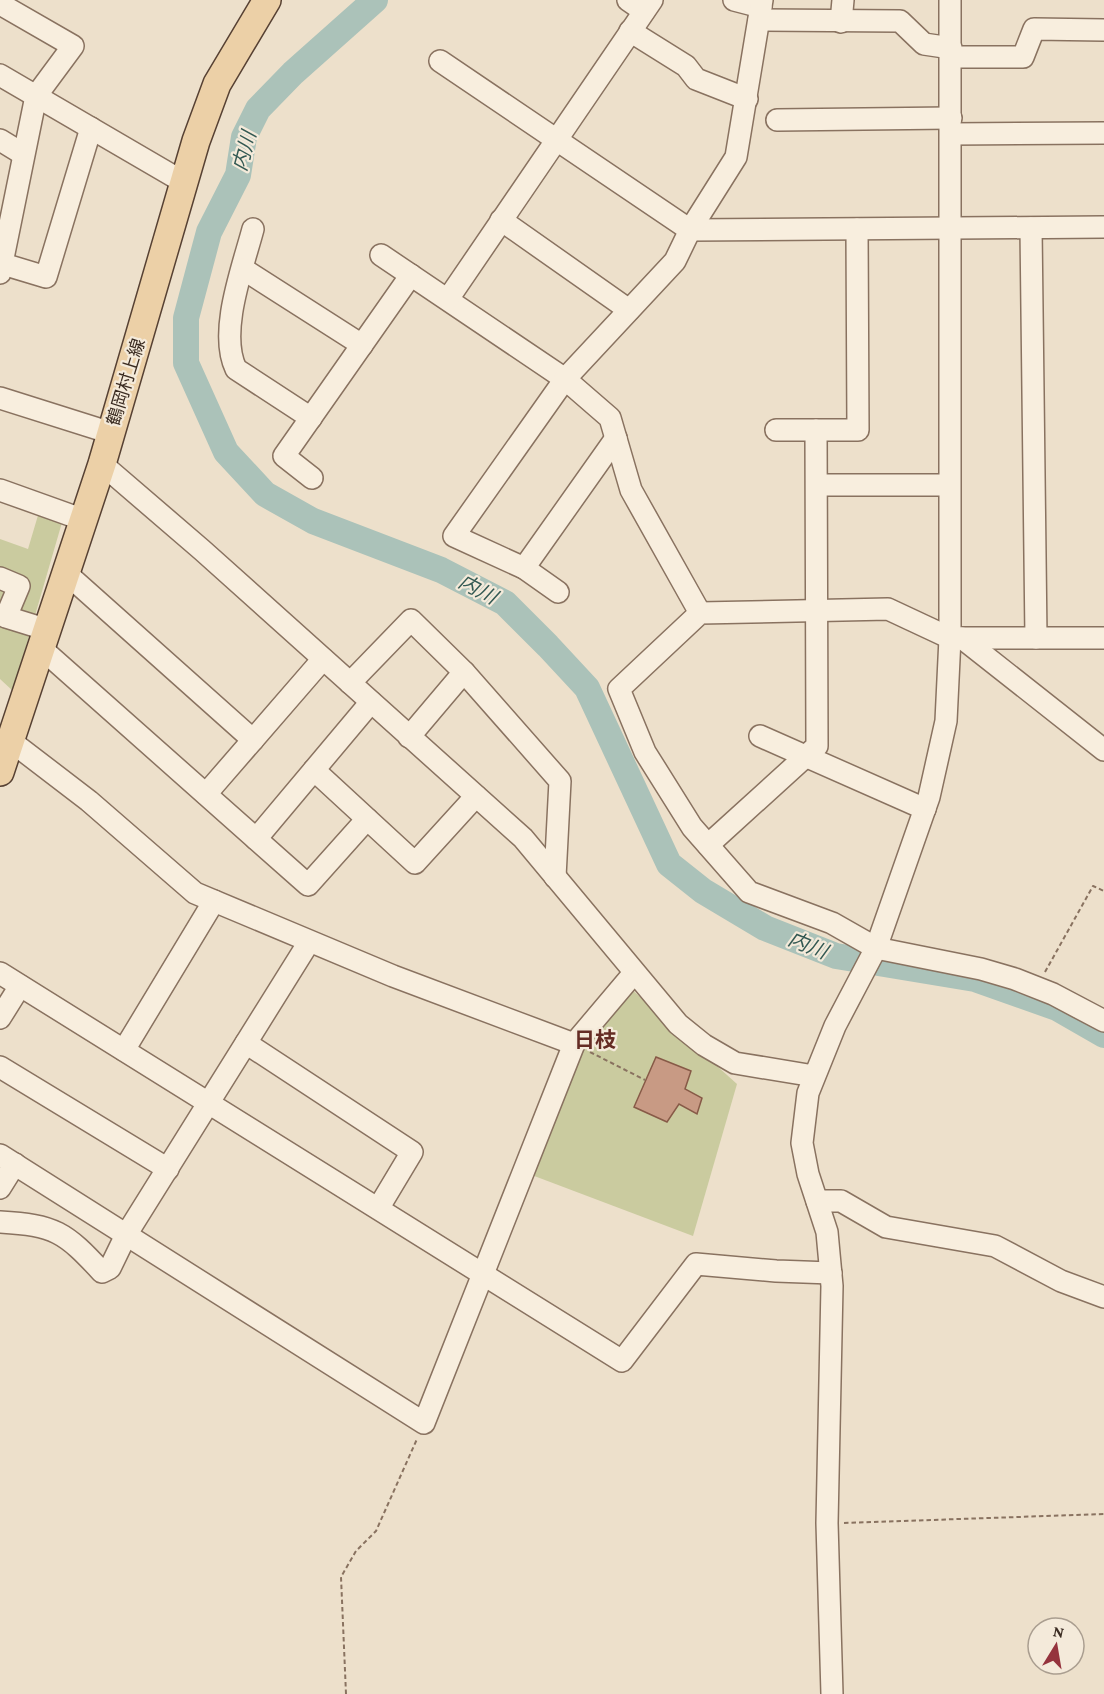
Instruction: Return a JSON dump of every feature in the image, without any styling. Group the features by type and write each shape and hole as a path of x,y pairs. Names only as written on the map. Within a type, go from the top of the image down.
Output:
{"main road":[{"name":"鶴岡村上線","path":"0,772 12,742 102,464 185,183 217,84 267,0"}],"street":[{"path":"734,0 761,9 841,22 900,21 924,44 951,52 1023,57 1034,29 1104,30"},
{"path":"841,22 843,0"},
{"path":"832,1694 826,1523 831,1273 827,1232 802,1143 808,1093 876,948 925,809 946,721 956,638 950,485 950,0"},
{"path":"0,4 73,46 36,96 6,233 2,268 46,277 92,128"},
{"path":"448,299 630,31 641,4"},
{"path":"558,592 524,568 454,536 565,379 675,261 690,230 736,157 761,9"},
{"path":"630,31 686,66 696,79 747,99"},
{"path":"440,61 690,230 1104,227"},
{"path":"0,75 185,183"},
{"path":"777,120 1104,133"},
{"path":"0,140 23,154"},
{"path":"501,220 629,310"},
{"path":"1031,228 1036,638"},
{"path":"254,229 243,269 230,334 230,357 236,369 310,418"},
{"path":"776,430 858,430 857,229"},
{"path":"381,255 565,379 610,418 632,490 700,613"},
{"path":"243,269 362,345"},
{"path":"312,478 284,456 411,275"},
{"path":"0,398 111,433"},
{"path":"708,845 817,746 816,430"},
{"path":"524,568 616,438"},
{"path":"102,464 524,838 678,1024 704,1045 735,1063 814,1076"},
{"path":"817,485 950,485"},
{"path":"0,490 84,520"},
{"path":"67,574 253,740"},
{"path":"0,578 19,586 2,618 45,640 206,794 308,885 367,819"},
{"path":"1104,750 956,638 888,609 700,613 619,688 645,752 692,827 749,892 832,923 876,948 981,969 1036,988 1104,1021"},
{"path":"350,683 411,620 464,672 560,781 555,877"},
{"path":"956,638 1104,638"},
{"path":"206,794 323,659"},
{"path":"409,737 464,672"},
{"path":"256,839 371,702"},
{"path":"760,736 925,809"},
{"path":"12,742 89,801 195,893 309,942 574,1044"},
{"path":"314,770 416,863 476,796"},
{"path":"124,1050 214,901"},
{"path":"0,1222 30,1224 59,1231 78,1246 102,1272 110,1269 126,1235 309,942"},
{"path":"0,973 483,1272 622,1361 696,1264 776,1272 831,1273"},
{"path":"0,1188 7,1160 424,1423 574,1044 634,973"},
{"path":"0,1018 20,986"},
{"path":"246,1043 412,1152 379,1208"},
{"path":"0,1067 168,1169"},
{"path":"817,1200 842,1201 886,1227 995,1246 1061,1281 1104,1297"}],"path":[{"path":"1036,988 1093,886 1104,891"},
{"path":"574,1044 645,1080"},
{"path":"345,1694 341,1577 356,1551 376,1531 424,1423"},
{"path":"826,1523 1104,1514"}],"green space":[{"path":"39,512 63,519 13,691 0,679 0,539 28,549"},
{"path":"629,987 737,1084 693,1236 529,1174 581,1042"}],"building":[{"path":"656,1057 691,1071 685,1089 702,1098 697,1114 679,1104 667,1122 634,1107"}],"waterway":[{"name":"内川","path":"375,0 293,73 258,109 244,137 238,175 209,232 186,318 186,363 226,452 265,494 313,521 441,570 505,603 587,688 669,864 703,891 765,928 836,956 975,979 1057,1008 1104,1035"}],"district":[{"name":"日枝","path":"595,1040"}]}
